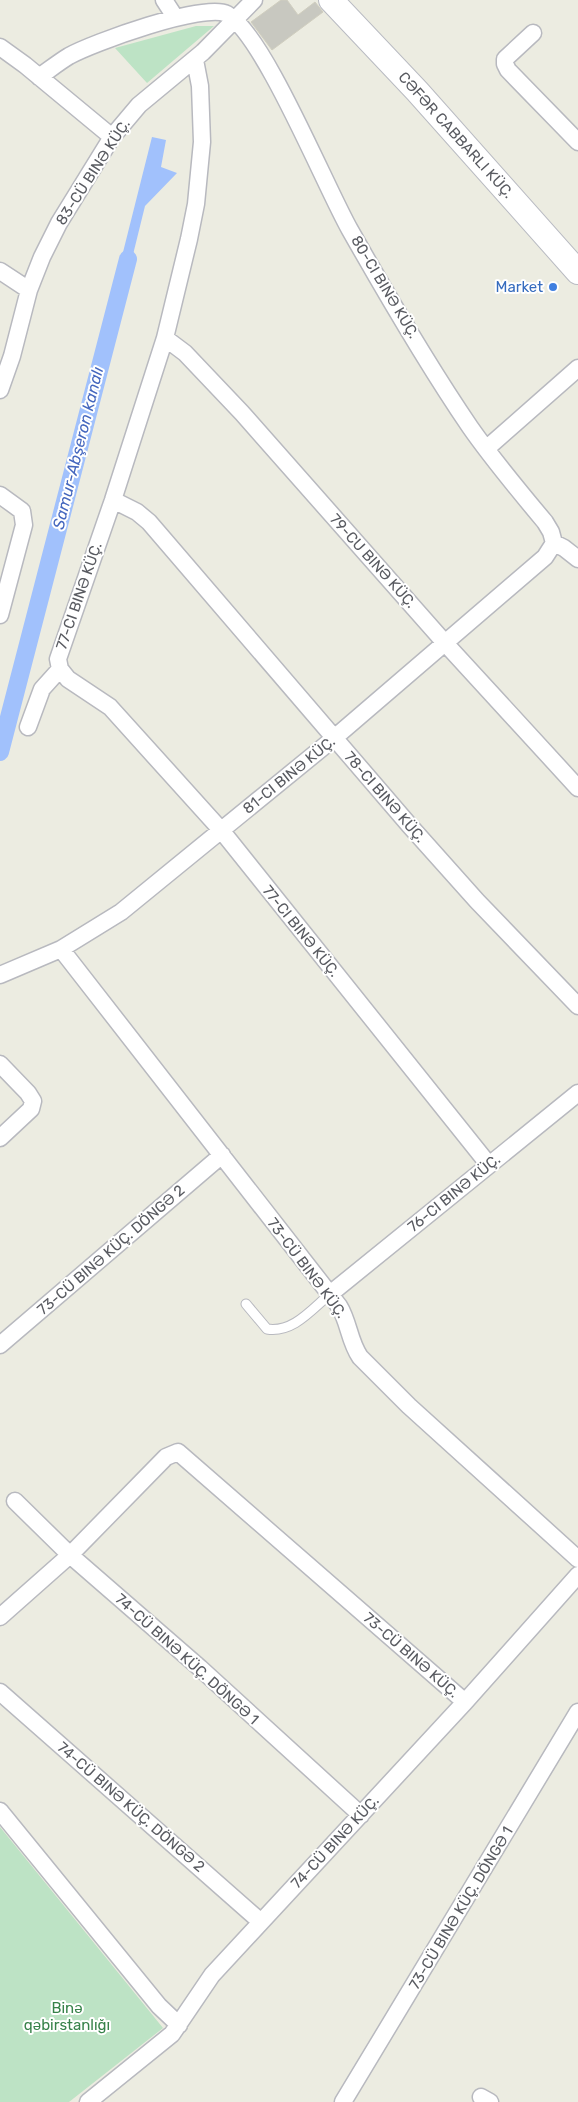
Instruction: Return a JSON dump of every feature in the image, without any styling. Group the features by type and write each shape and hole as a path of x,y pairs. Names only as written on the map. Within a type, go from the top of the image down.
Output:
{"street":[{"path":"164,0 175,17"},
{"path":"331,0 576,264"},
{"name":"83-CÜ BINƏ KÜÇ.","path":"0,390 12,356 29,290 59,223 112,137 139,105 194,60 234,20 248,2"},
{"path":"39,77 70,56 85,49 175,17 216,11 225,13 234,20"},
{"name":"80-CI BINƏ KÜÇ.","path":"234,20 263,58 350,229 444,388 486,449 545,522 551,532 554,543"},
{"path":"533,33 506,59 505,64 508,70 578,142"},
{"path":"0,47 112,137"},
{"name":"77-CI BINƏ KÜÇ.","path":"194,60 200,86 202,142 198,187 191,230 165,338 113,500 59,652 60,669 68,679 110,707 221,830 489,1165"},
{"path":"0,272 29,290"},
{"name":"79-CU BINƏ KÜÇ.","path":"165,338 185,353 242,413 445,643 578,788"},
{"path":"486,449 578,368"},
{"path":"0,495 22,511 24,525 0,615"},
{"name":"78-CI BINƏ KÜÇ.","path":"113,500 137,512 149,522 333,739 476,901 578,1006"},
{"path":"554,543 564,548 578,560"},
{"name":"81-CI BINƏ KÜÇ.","path":"0,975 62,949 121,912 333,739 545,557 554,543"},
{"path":"28,726 42,689 60,669"},
{"name":"73-CÜ BINƏ KÜÇ.","path":"62,949 330,1294 345,1315 354,1349 367,1365 480,1472 578,1559"},
{"path":"0,1064 28,1093 33,1102 31,1109 0,1138"},
{"path":"330,1294 578,1092"},
{"name":"73-CÜ BINƏ KÜÇ. DÖNGƏ 2","path":"0,1345 222,1155"},
{"name":"73-CÜ BINƏ KÜÇ.","path":"0,1617 70,1555 166,1457 178,1452 465,1702"},
{"name":"74-CÜ BINƏ KÜÇ. DÖNGƏ 1","path":"15,1501 70,1555 200,1668 361,1815"},
{"name":"74-CÜ BINƏ KÜÇ.","path":"88,2102 163,2042 179,2025 202,1987 465,1702 578,1575"},
{"name":"74-CÜ BINƏ KÜÇ. DÖNGƏ 2","path":"0,1692 261,1922"},
{"name":"73-CÜ BINƏ KÜÇ. DÖNGƏ 1","path":"343,2102 578,1712"},
{"path":"0,1811 159,2006 179,2025"}],"lane":[{"path":"246,1304 267,1329 278,1331 293,1326 330,1294"}],"green space":[{"path":"196,26 214,26 147,83 115,48"},
{"name":"Binə qəbirstanlığı","path":"0,1827 163,2028 69,2102 0,2102"}],"water":[{"path":"152,137 166,140 161,167 177,173 145,206 126,283 116,280"}],"building":[{"path":"281,0 287,0 298,15 315,2 323,12 272,50 251,22"}],"waterway":[{"name":"Samur-Abşeron kanalı","path":"0,752 128,259"}],"place":[{"name":"Market","path":"553,287"}]}
